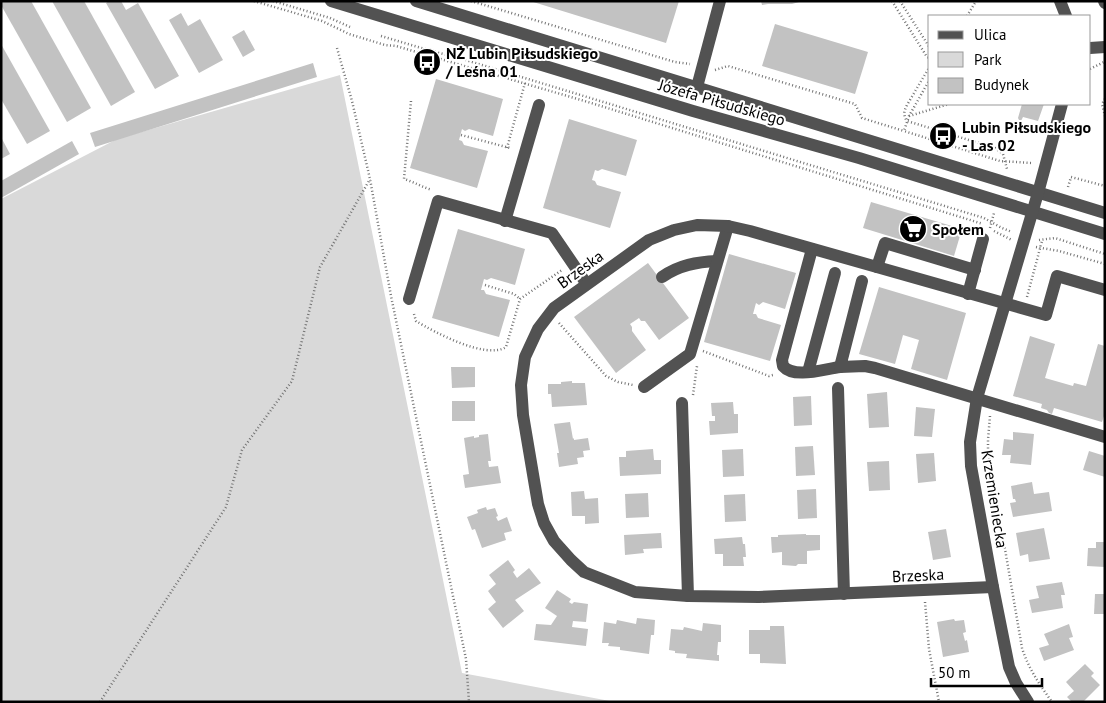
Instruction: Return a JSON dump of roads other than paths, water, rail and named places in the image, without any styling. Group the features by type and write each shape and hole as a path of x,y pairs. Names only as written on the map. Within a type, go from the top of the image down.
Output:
{"street":[{"name":"Józefa Piłsudskiego","path":"331,1 693,111 865,160 1105,234"},
{"name":"Józefa Piłsudskiego","path":"416,1 1105,213"},
{"path":"697,87 720,1"},
{"path":"1060,1 1066,15"},
{"path":"1091,48 1105,47"},
{"path":"505,221 539,105"},
{"name":"Krzemieniecka","path":"1028,702 1016,683 1010,667 971,466 970,442 977,398 1038,193 1062,105"},
{"path":"410,299 438,201 552,233 586,284"},
{"name":"Brzeska","path":"993,587 759,597 688,596 635,592 584,572 554,541 544,523 538,504 523,415 521,385 525,357 538,329 554,308 649,240 674,230 697,225 728,226 1046,316 1057,276 1105,290"},
{"path":"644,387 696,348 717,260 728,226"},
{"path":"968,294 983,240"},
{"path":"877,267 885,243 975,270"},
{"path":"812,249 782,360 786,370 798,373 840,367 865,366 875,368 1105,437"},
{"path":"662,277 670,271 689,264 717,260"},
{"path":"808,372 835,273"},
{"path":"840,367 862,281"},
{"path":"838,388 844,594"},
{"path":"682,403 688,596"}],"place":[{"name":"NŻ Lubin Piłsudskiego / Leśna 01","path":"427,62"},
{"name":"Lubin Piłsudskiego - Las 02","path":"943,136"},
{"name":"Społem","path":"913,229"}]}
